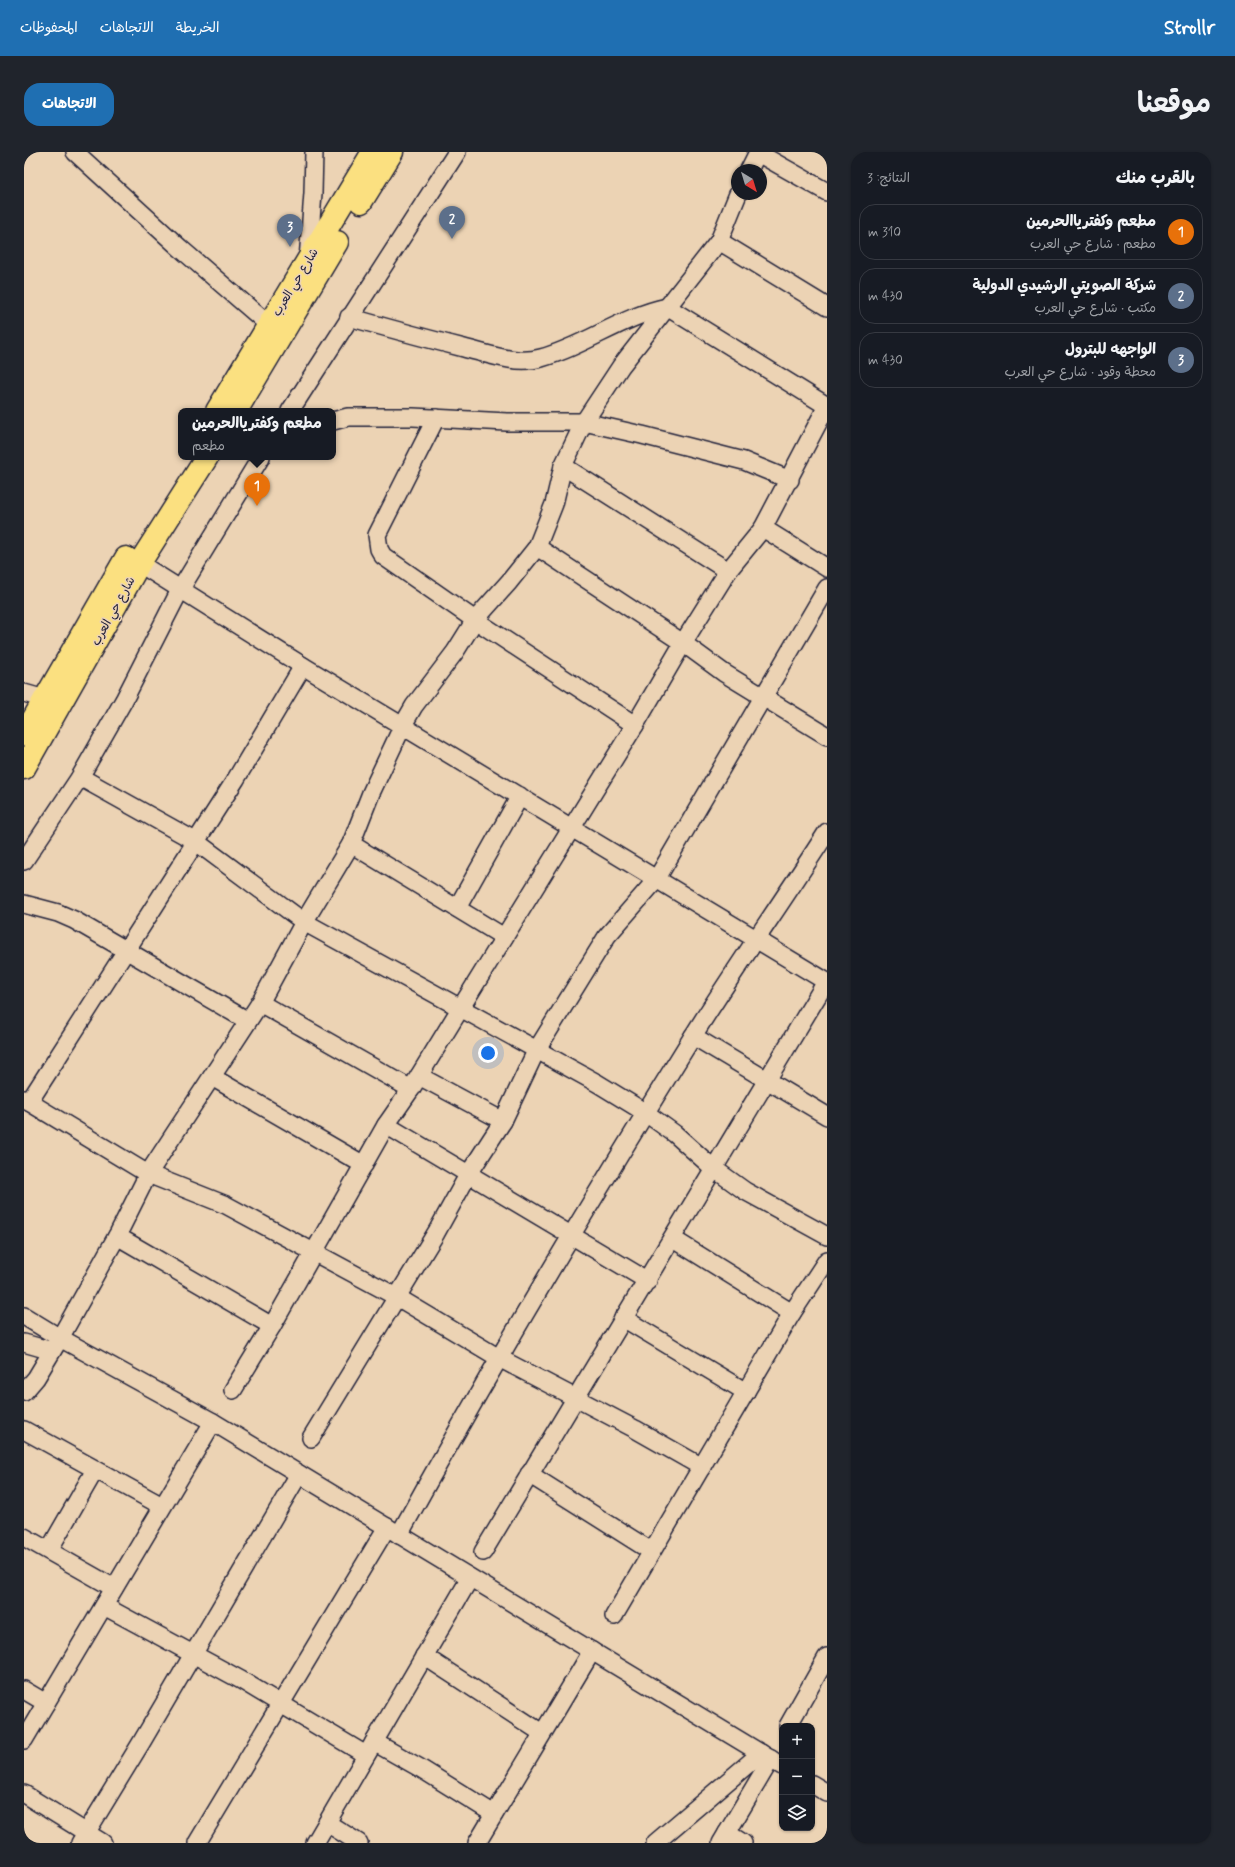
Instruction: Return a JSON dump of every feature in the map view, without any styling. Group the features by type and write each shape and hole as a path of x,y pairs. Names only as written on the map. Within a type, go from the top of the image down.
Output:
{"main road":[{"name":"شارع حي العرب","path":"238,408 288,309 307,262 374,152"},
{"name":"شارع حي العرب","path":"219,408 269,325 288,309 392,152"},
{"name":"شارع حي العرب","path":"24,768 187,460"},
{"name":"شارع حي العرب","path":"24,735 45,699 133,560 205,460"}],"street":[{"path":"75,152 180,248 269,325"},
{"path":"307,262 313,193 314,152"},
{"path":"292,408 457,152"},
{"path":"753,164 758,152 827,192"},
{"path":"24,1392 36,1378 56,1345 117,1236 148,1174 260,1003 304,922 351,844 371,793 403,725 414,706 455,652 475,620 510,582 537,547 554,504 563,466 584,422 621,366 719,242 736,200"},
{"path":"719,242 827,307"},
{"path":"233,1390 272,1326 386,1125 415,1082 572,828 728,571 763,528 790,480 827,406 667,307 639,316 540,358 521,360 504,358 350,318"},
{"path":"336,420 352,417 436,418 507,422 584,422 657,438 730,458 790,480"},
{"path":"436,418 377,535 379,549 383,556 475,620 635,725"},
{"path":"24,861 80,777 124,700 180,590 259,460"},
{"path":"563,466 728,571"},
{"path":"763,528 827,568"},
{"path":"537,547 683,643 724,673 827,736"},
{"path":"133,560 303,666 827,982 713,1168 648,1281 623,1318 483,1552"},
{"path":"311,1438 397,1297 468,1175 503,1121 536,1051 607,936 656,880 762,696 827,588"},
{"path":"303,666 236,779 126,950 26,1100 148,1174 226,1205 397,1297 498,1358 576,1397 702,1467"},
{"path":"24,693 45,699"},
{"path":"80,777 195,841 304,922 536,1051 597,1083 646,1113 675,1134 713,1168 745,1191 827,1236"},
{"path":"457,908 520,796"},
{"path":"197,1843 280,1704 393,1531 693,1036 827,832"},
{"path":"351,844 504,937"},
{"path":"24,904 58,913 74,920 248,1021"},
{"path":"260,1003 415,1082 503,1121"},
{"path":"693,1036 827,1116"},
{"path":"212,1077 364,1165"},
{"path":"386,1125 648,1281"},
{"path":"117,1236 272,1326"},
{"path":"673,1239 792,1313"},
{"path":"614,1616 792,1313 827,1260"},
{"path":"24,1316 56,1345 213,1422 771,1759"},
{"path":"623,1318 746,1392"},
{"path":"24,1343 56,1345"},
{"path":"24,1740 213,1422"},
{"path":"24,1430 162,1506"},
{"path":"49,1550 95,1470"},
{"path":"83,1838 299,1474"},
{"path":"529,1474 651,1551"},
{"path":"24,1537 114,1588"},
{"path":"315,1843 470,1578"},
{"path":"104,1606 193,1654 280,1704 370,1749 420,1768 494,1814"},
{"path":"477,1843 592,1651"},
{"path":"424,1656 542,1734"},
{"path":"790,1723 827,1658"},
{"path":"24,1690 46,1703"},
{"path":"743,1843 724,1838 771,1759"},
{"path":"655,1843 771,1759"},
{"path":"815,1786 827,1793"},
{"path":"24,1794 83,1838 103,1843"},
{"path":"327,1823 359,1843"}],"place":[{"name":"شركة الصويتي الرشيدي الدولية","path":"452,239"},
{"name":"الواجهه للبترول","path":"290,247"},
{"name":"مطعم وكفترياالحرمين","path":"257,506"}]}
